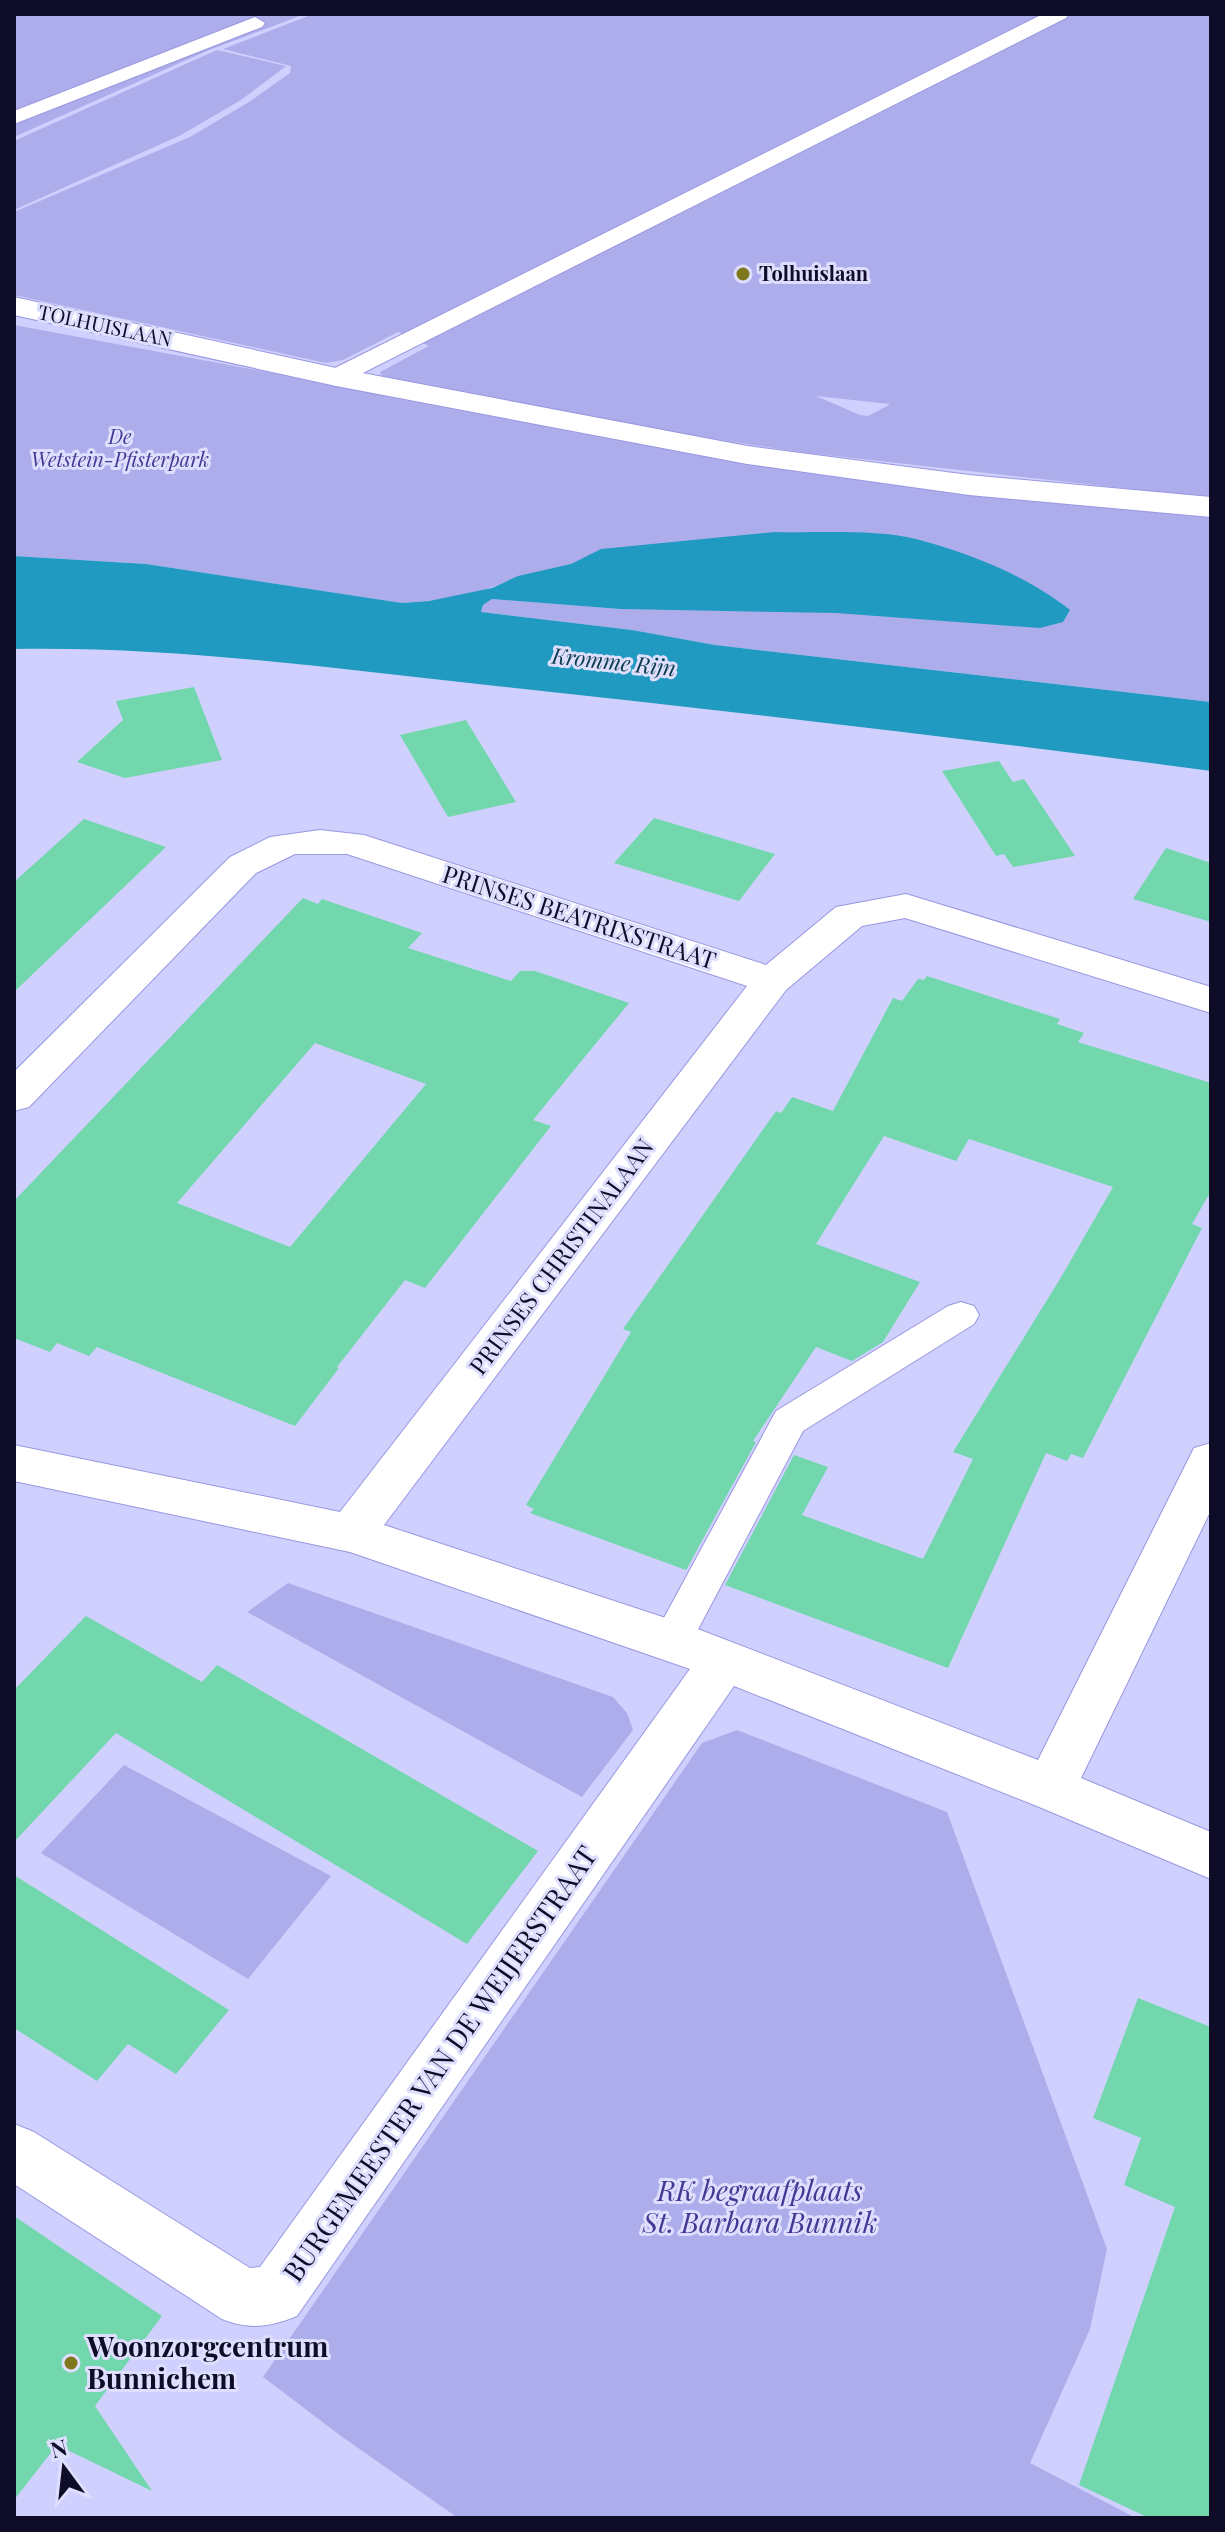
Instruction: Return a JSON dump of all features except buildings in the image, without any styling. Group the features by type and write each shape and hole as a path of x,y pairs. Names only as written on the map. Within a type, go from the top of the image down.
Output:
{"street":[{"name":"TOLHUISLAAN","path":"14,306 336,377 808,465 969,485 1211,507"},
{"name":"PRINSES BEATRIXSTRAAT","path":"14,1097 243,865 274,846 308,839 351,843 772,981"},
{"path":"772,981 850,916 906,906 1211,1000"},
{"name":"PRINSES CHRISTINALAAN","path":"351,1533 772,981"},
{"path":"1050,1788 1211,1461"},
{"path":"18,1470 351,1533 672,1640 1050,1788 1211,1856"},
{"name":"BURGEMEESTER VAN DE WEIJERSTRAAT","path":"14,2151 243,2298 276,2295 724,1661"}],"lane":[{"path":"1023,14 1053,18"},
{"path":"336,377 1053,18"},
{"path":"14,118 255,23"},
{"path":"672,1640 789,1421 961,1315"}],"green space":[{"path":"14,14 305,14 209,50 14,137"},
{"name":"Tolhuislaan","path":"313,14 1211,14 1211,498 799,452 662,431 384,380 380,372 429,346 398,332 343,360 326,363 14,295 14,212 190,137 290,73 291,66 223,49","holes":["816,396 889,404 868,416"]},
{"path":"217,50 286,66 241,100 181,135 14,210 14,141"},
{"name":"De Wetstein-Pfisterpark","path":"14,325 827,476 1211,515 1211,702 715,645 632,630 481,612 483,605 492,599 620,609 742,610 505,582 455,597 402,603 146,564 14,556"},
{"path":"288,1583 613,1697 627,1713 633,1730 582,1797 247,1612"},
{"name":"RK begraafplaats St. Barbara Bunnik","path":"737,1730 947,1812 1107,2249 1090,2329 1030,2463 1136,2518 458,2518 263,2377 702,1743"},
{"path":"124,1765 331,1876 248,1979 41,1853"}],"water":[{"name":"Kromme Rijn","path":"775,532 865,533 916,539 957,551 1017,576 1070,610 1063,622 1040,628 836,613 620,609 492,599 483,605 481,612 632,630 715,645 1211,702 1211,771 854,726 316,666 135,651 14,649 14,556 146,564 402,603 429,601 492,588 518,576 571,564 601,549"}],"place":[{"name":"Tolhuislaan","path":"743,274"},
{"name":"Woonzorgcentrum Bunnichem","path":"71,2363"}]}
